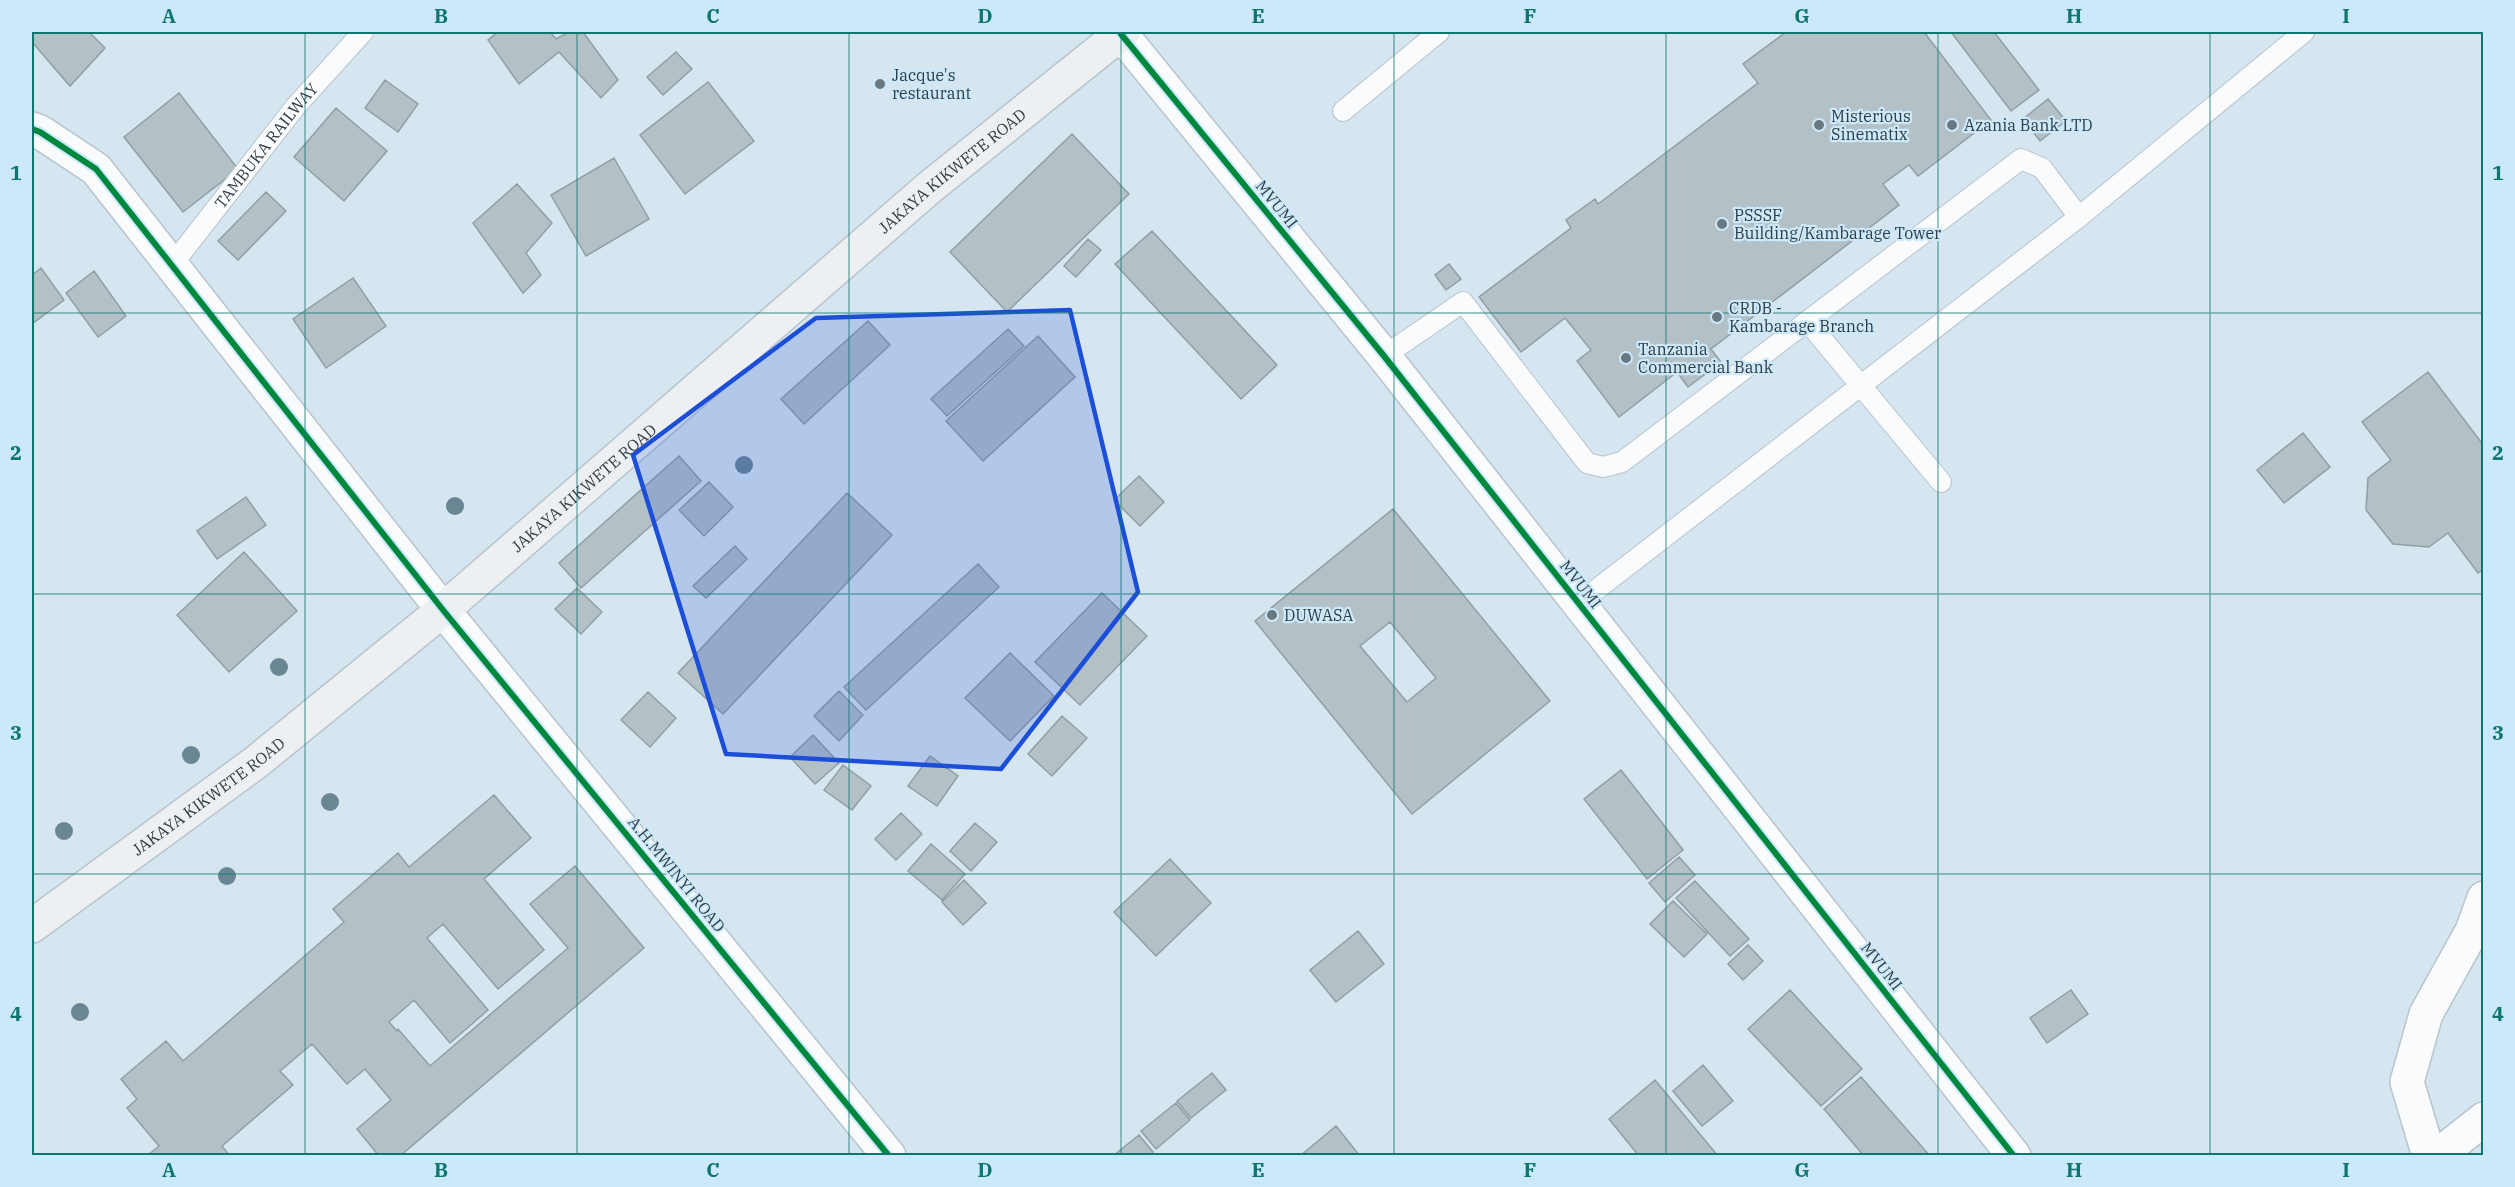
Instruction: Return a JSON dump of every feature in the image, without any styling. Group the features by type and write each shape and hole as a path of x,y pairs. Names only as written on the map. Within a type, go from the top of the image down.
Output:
{"main road":[{"name":"JAKAYA KIKWETE ROAD","path":"32,926 255,764 443,610 930,187 1122,33"}],"street":[{"name":"MVUMI","path":"1122,33 1384,356 2014,1155"},
{"name":"A.H.MWINYI ROAD","path":"32,129 96,169 443,610 889,1155"},
{"path":"2429,1155 2407,1082 2426,1014 2472,932 2484,898"},
{"path":"2438,1155 2484,1119"}],"lane":[{"name":"TAMBUKA RAILWAY","path":"172,265 296,106 363,32"},
{"path":"1343,111 1438,32"},
{"path":"1579,603 1862,387 2079,217 2304,32"},
{"path":"1384,356 1463,302 1587,463 1603,467 1622,462 2021,159 2042,168 2079,217"},
{"path":"1807,321 1941,482"}],"highlighted area":[{"path":"1070,310 1138,592 1001,769 726,754 633,455 816,318"}],"building":[{"path":"32,32 89,32 105,48 70,86 32,42"},
{"path":"498,32 550,32 556,39 569,32 583,32 618,80 601,98 559,52 519,84 488,40"},
{"name":"PSSSF Building/Kambarage Tower","path":"1786,32 1924,32 1991,120 1918,176 1909,165 1883,184 1899,205 1711,349 1721,362 1688,387 1677,372 1619,417 1577,361 1591,350 1565,318 1521,352 1479,297 1571,228 1566,220 1595,199 1598,204 1758,83 1743,64"},
{"path":"1951,32 1994,32 2039,90 2011,111"},
{"path":"676,52 692,69 663,95 647,77"},
{"path":"385,80 418,104 398,132 365,108"},
{"path":"708,82 754,141 685,194 640,135"},
{"path":"179,93 238,169 183,212 124,137"},
{"path":"2048,99 2066,121 2040,141 2023,119"},
{"path":"336,108 387,151 344,201 294,157"},
{"path":"1072,134 1129,194 1007,312 950,252"},
{"path":"614,158 649,219 586,256 551,195"},
{"path":"517,184 552,223 526,253 541,275 523,293 473,223"},
{"path":"266,192 286,211 238,260 218,241"},
{"path":"1152,231 1277,365 1241,399 1115,264"},
{"path":"1088,239 1101,250 1076,277 1064,266"},
{"path":"1449,264 1461,279 1446,290 1435,275"},
{"path":"41,268 64,300 32,324 32,275"},
{"path":"94,271 126,316 98,337 66,293"},
{"path":"353,278 386,326 326,368 293,319"},
{"path":"868,321 890,345 804,424 781,399"},
{"path":"1008,329 1024,346 947,416 931,399"},
{"path":"1038,336 1075,377 983,461 946,421"},
{"path":"2428,372 2484,446 2484,569 2478,573 2448,533 2429,547 2393,544 2366,510 2368,478 2391,460 2362,422"},
{"path":"2303,433 2330,467 2284,503 2257,470"},
{"path":"679,456 701,481 581,588 559,563"},
{"path":"1139,476 1164,502 1140,526 1114,500"},
{"path":"709,482 733,507 704,536 679,510"},
{"path":"847,493 892,535 723,714 678,673"},
{"path":"246,497 266,525 217,559 197,531"},
{"path":"1393,509 1550,701 1412,814 1255,621","holes":["1390,622 1436,678 1407,702 1360,646"]},
{"path":"735,546 747,559 706,598 693,586"},
{"path":"244,552 297,611 229,672 177,615"},
{"path":"978,564 999,587 866,710 844,687"},
{"path":"577,588 602,612 581,634 555,609"},
{"path":"1102,593 1147,636 1080,705 1035,662"},
{"path":"1010,653 1054,696 1010,741 965,698"},
{"path":"839,691 863,715 839,741 814,716"},
{"path":"648,692 676,718 650,747 621,720"},
{"path":"1062,716 1087,738 1052,776 1028,754"},
{"path":"813,735 839,763 815,784 790,757"},
{"path":"930,756 958,776 937,806 908,786"},
{"path":"843,765 871,786 852,810 824,790"},
{"path":"1621,770 1683,850 1647,879 1584,799"},
{"path":"494,795 531,838 484,879 544,950 498,989 443,924 427,938 488,1010 450,1043 414,1000 389,1022 397,1031 398,1029 430,1066 568,948 530,904 575,866 644,948 400,1156 379,1156 357,1129 391,1100 365,1069 347,1084 312,1044 280,1071 293,1085 222,1146 230,1156 147,1156 159,1146 127,1108 137,1099 121,1079 166,1041 183,1061 344,922 333,909 398,853 409,867"},
{"path":"901,813 922,834 896,860 875,839"},
{"path":"975,823 997,842 971,871 950,851"},
{"path":"931,844 965,874 942,900 908,871"},
{"path":"1679,857 1695,875 1665,902 1649,883"},
{"path":"1170,859 1211,903 1156,956 1114,912"},
{"path":"964,880 986,903 963,925 942,902"},
{"path":"1695,881 1749,939 1730,956 1676,898"},
{"path":"1673,901 1707,934 1684,957 1650,924"},
{"path":"1358,931 1384,964 1336,1002 1310,970"},
{"path":"1748,945 1763,961 1743,980 1728,964"},
{"path":"1790,990 1862,1069 1821,1106 1748,1029"},
{"path":"2071,990 2088,1014 2047,1043 2030,1018"},
{"path":"1703,1065 1733,1101 1702,1126 1673,1091"},
{"path":"1212,1073 1226,1090 1191,1118 1177,1101"},
{"path":"1861,1077 1930,1156 1864,1156 1824,1109"},
{"path":"1655,1080 1718,1156 1639,1156 1609,1119"},
{"path":"1176,1103 1190,1120 1156,1149 1141,1131"},
{"path":"1336,1126 1360,1156 1300,1156"},
{"path":"1139,1135 1153,1152 1149,1156 1113,1156"}],"cycle path":[{"path":"1121,34 1384,356 2014,1156"},
{"path":"32,129 96,169 443,610 889,1156"}],"place":[{"name":"Jacque's restaurant","path":"880,84"},
{"name":"Misterious Sinematix","path":"1819,125"},
{"name":"Azania Bank LTD","path":"1952,125"},
{"name":"PSSSF Building/Kambarage Tower","path":"1722,224"},
{"name":"CRDB - Kambarage Branch","path":"1717,317"},
{"name":"Tanzania Commercial Bank","path":"1626,358"},
{"name":"DUWASA","path":"1272,615"}]}
